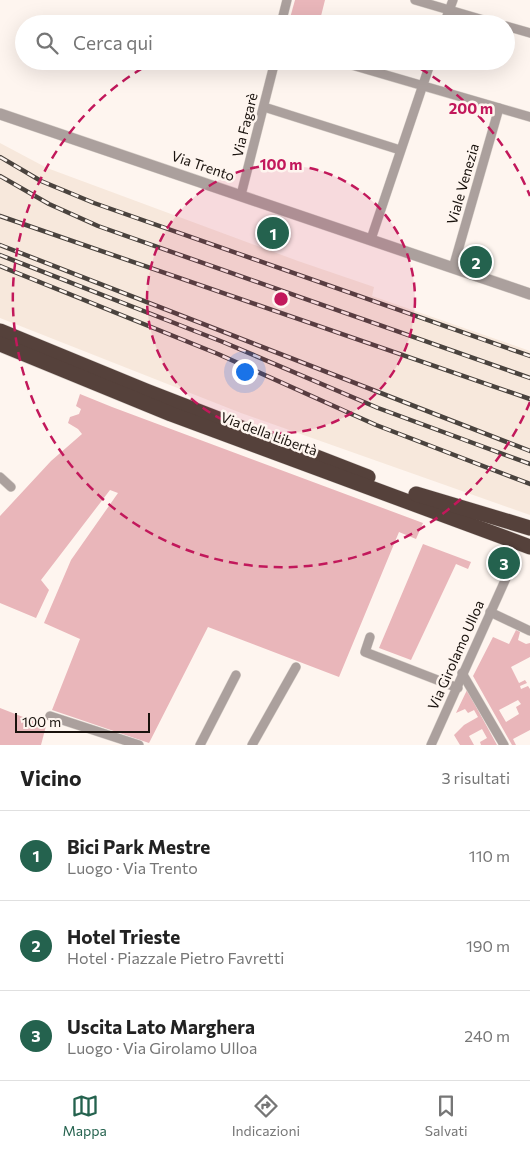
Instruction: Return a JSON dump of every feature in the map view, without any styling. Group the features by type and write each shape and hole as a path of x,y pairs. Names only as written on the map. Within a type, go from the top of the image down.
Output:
{"highway":[{"name":"Via della Libertà","path":"0,331 146,391 426,497 530,528"},
{"name":"Via della Libertà","path":"0,344 171,414 530,547"},
{"path":"426,497 530,535"}],"street":[{"path":"283,15 287,0"},
{"path":"415,0 466,15"},
{"path":"447,15 452,0"},
{"path":"515,29 530,33"},
{"name":"Via Fagarè","path":"241,195 273,70"},
{"path":"370,70 530,116"},
{"path":"370,239 400,150 426,86 429,70"},
{"path":"264,107 400,150"},
{"name":"Viale Venezia","path":"453,268 499,108"},
{"name":"Via Trento","path":"0,114 530,294"},
{"path":"0,477 11,487"},
{"name":"Via Girolamo Ulloa","path":"431,745 458,688 462,673 506,576"},
{"path":"490,612 530,631"},
{"path":"370,637 365,652 458,688"},
{"path":"252,745 296,667"},
{"path":"462,673 504,745"},
{"path":"200,745 236,675"},
{"path":"50,716 139,745"}],"shaded area":[{"path":"295,0 325,0 321,15 291,15"},
{"path":"0,143 47,168 298,261 374,287 372,296 530,351 530,515 241,413 0,318"},
{"path":"80,394 423,523 416,539 399,532 339,677 208,627 149,743 52,710 80,639 44,623 71,560 118,493 110,490 41,580 49,590 36,618 0,603 0,516 51,461 82,434 68,423 70,417 79,414 81,409 76,406"},
{"path":"423,544 471,562 468,569 456,564 411,660 379,648"},
{"path":"516,630 520,632 518,640 526,644 530,643 530,657 511,667 519,683 525,680 527,683 520,686 521,689 528,686 530,689 530,730 513,739 516,745 512,745 473,676 493,637 509,644","holes":["518,700 521,704 516,707 519,714 506,722 499,710"]},
{"path":"467,690 497,745 481,745 480,742 487,738 482,729 469,736 474,745 460,745 454,735 464,725 478,717 474,710 468,713 465,709 456,713"},
{"path":"0,708 46,726 41,745 0,745"}],"railway":[{"path":"0,157 41,181 94,203 530,356"},
{"path":"0,176 49,204 98,226 530,378"},
{"path":"0,216 530,399"},
{"path":"0,245 530,451"},
{"path":"0,255 223,342 378,408 530,464"},
{"path":"0,266 218,354 376,425 530,484"}],"place":[{"name":"Bici Park Mestre","path":"273,233"},
{"name":"Hotel Trieste","path":"476,262"},
{"name":"Uscita Lato Marghera","path":"504,563"}]}
